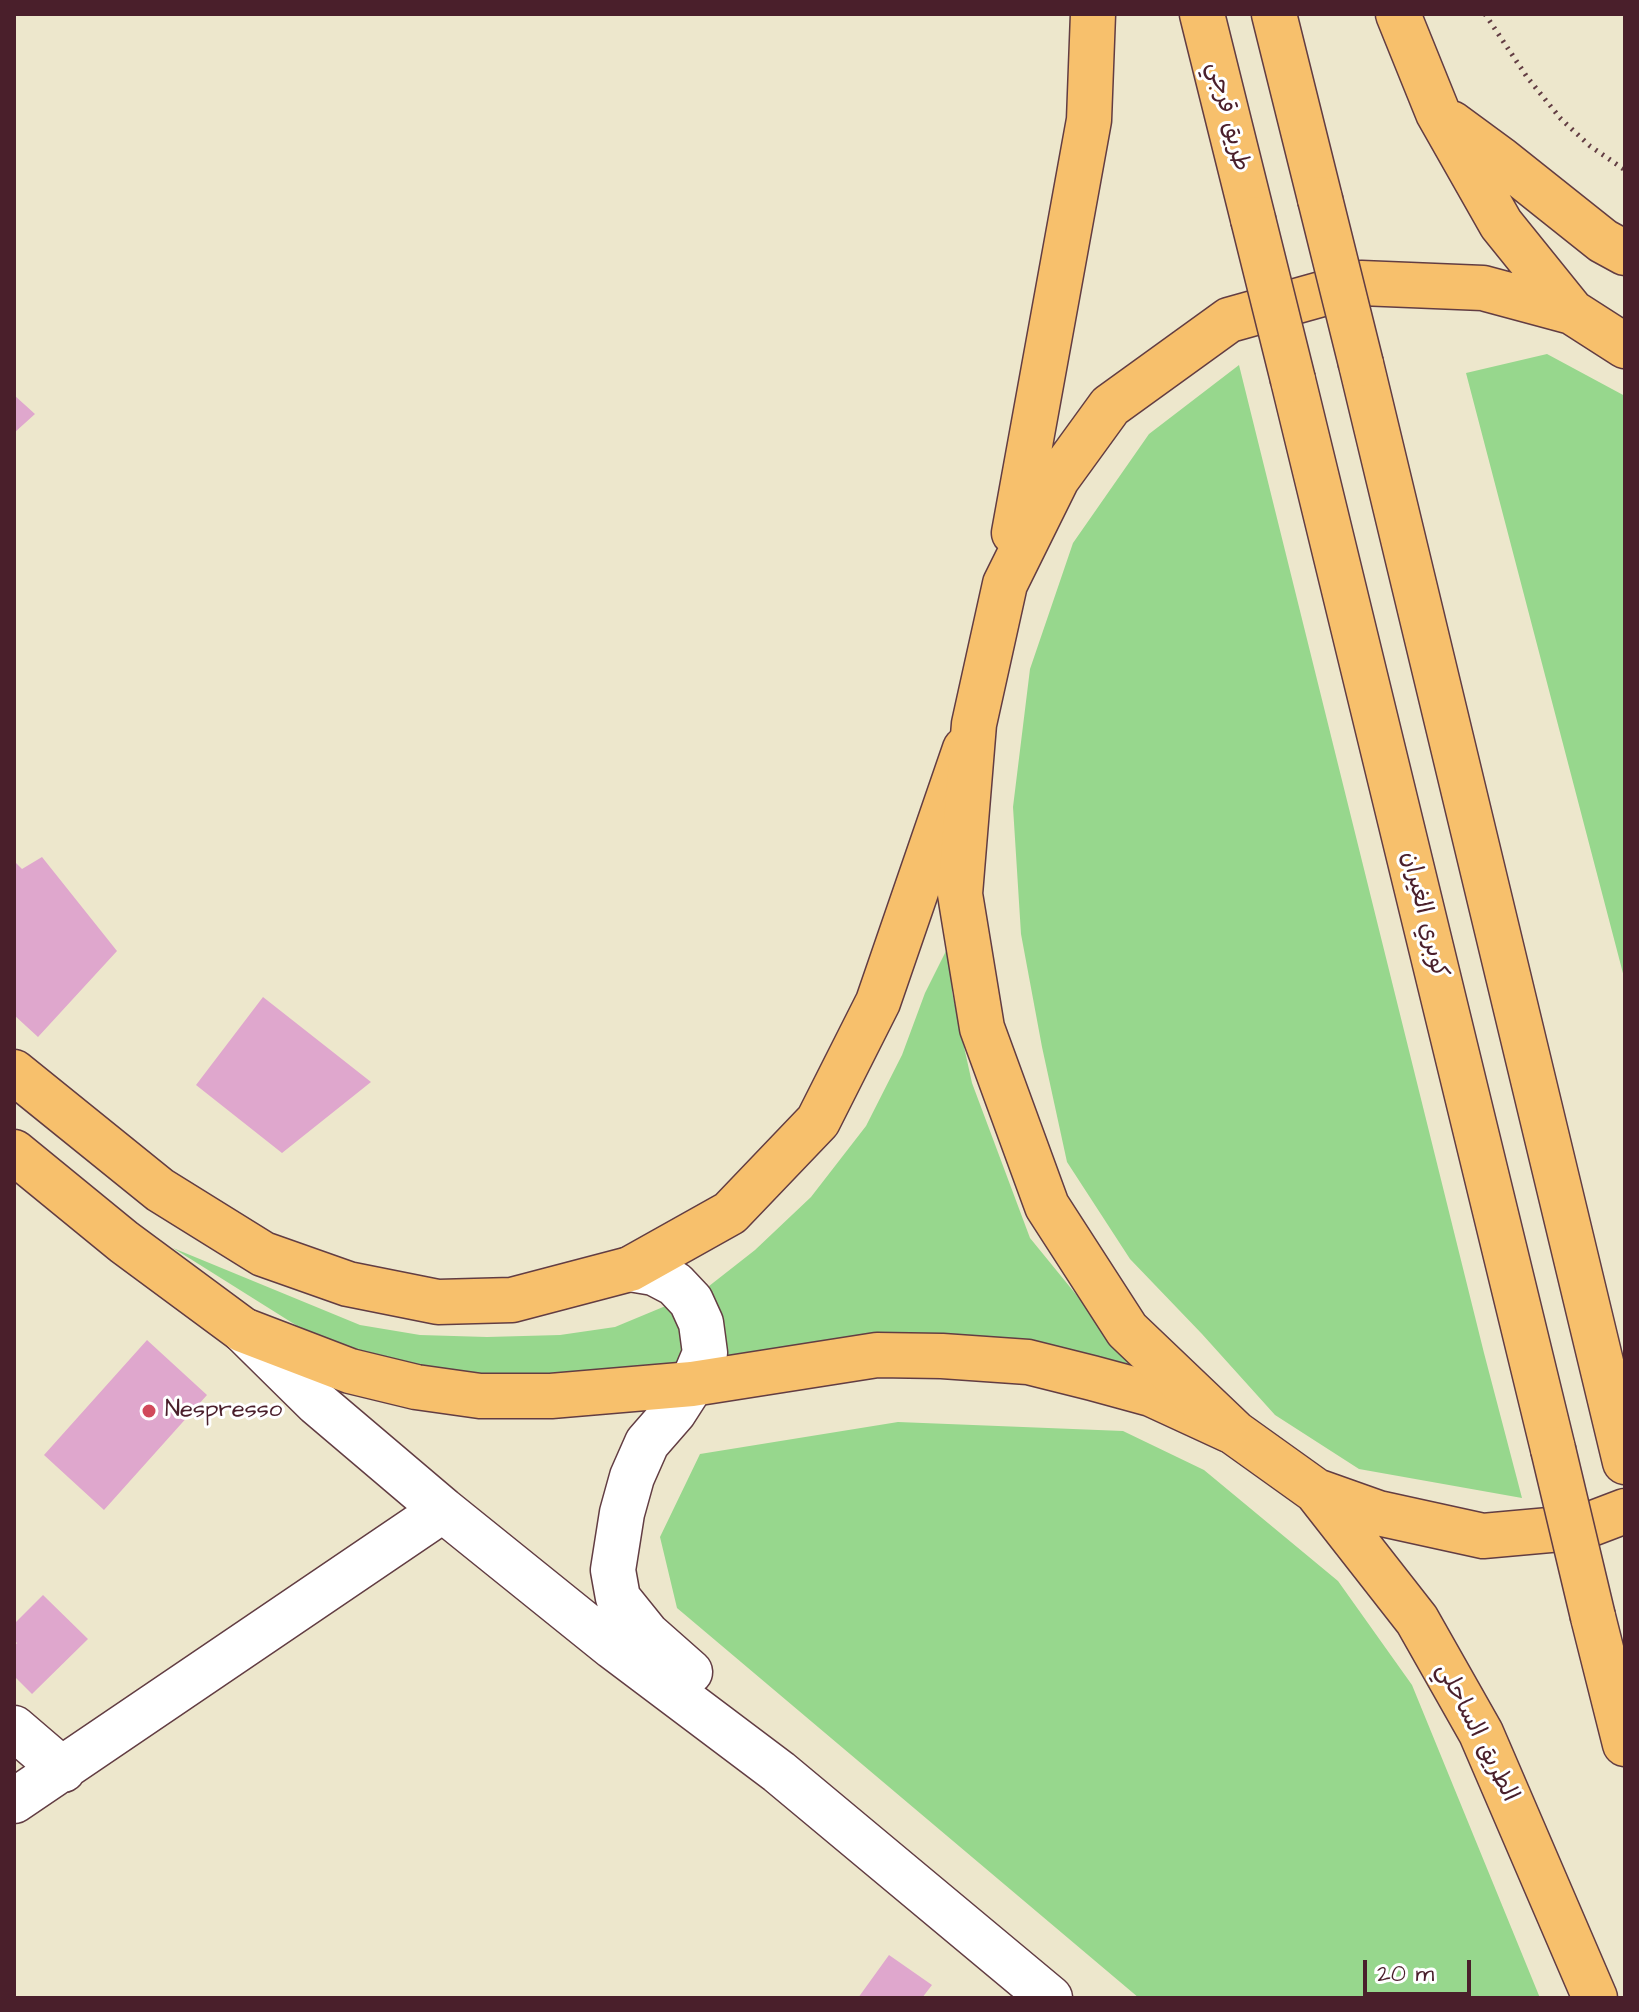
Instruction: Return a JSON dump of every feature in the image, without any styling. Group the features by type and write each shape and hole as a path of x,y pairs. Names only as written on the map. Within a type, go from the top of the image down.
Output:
{"main road":[{"path":"14,1072 160,1190 263,1254 348,1284 438,1302 512,1300 630,1269 730,1213 818,1121 878,1002 974,724 1005,584 1089,120 1093,14"},
{"name":"طريق قرجي","path":"1202,14 1293,380"},
{"path":"1274,14 1621,1445"},
{"path":"1398,14 1438,113 1501,224 1572,312"},
{"path":"1438,113 1603,241 1625,253"},
{"path":"1005,584 1057,479 1110,406 1229,320 1361,283 1483,288 1572,312 1625,346"},
{"name":"كوبري الغيران","path":"1293,380 1625,1744"},
{"path":"974,724 960,894 982,1028 1047,1206 1127,1330 1235,1433 1316,1491 1378,1513 1483,1536 1583,1527 1625,1511"},
{"path":"14,1152 124,1242 243,1330 350,1371 416,1387 480,1396 551,1396 692,1384 877,1355 1028,1362 1151,1394 1235,1433"},
{"name":"الطريق الساحلي","path":"1316,1491 1417,1620 1481,1733 1595,1998"}],"street":[{"path":"630,1269 654,1273 675,1284 691,1301 701,1323 705,1353 692,1384 674,1412 647,1443 632,1477 616,1543 613,1570 618,1598 647,1634 703,1683 779,1772"},
{"path":"243,1330 317,1403 443,1510 613,1647 779,1772 1050,1998"},
{"path":"14,1801 443,1510"},
{"path":"14,1728 63,1770"}],"path":[{"path":"1485,14 1527,77 1561,119 1590,146 1625,170"}],"green space":[{"path":"1547,354 1625,396 1625,981 1466,373"},
{"path":"1239,365 1522,1498 1359,1469 1275,1415 1130,1259 1067,1162 1021,934 1013,807 1030,669 1073,543 1149,434"},
{"path":"951,941 952,992 972,1083 1030,1238 1136,1368 726,1361 498,1381 407,1369 310,1334 173,1248 360,1325 420,1335 487,1337 560,1335 615,1327 704,1290 755,1250 811,1197 866,1126 902,1055 925,993"},
{"path":"898,1422 1123,1431 1204,1470 1338,1581 1412,1685 1540,1998 1139,1998 677,1608 660,1537 700,1454"}],"building":[{"path":"14,395 35,414 14,433"},
{"path":"42,857 117,951 38,1037 14,1015 14,861 22,869"},
{"path":"263,997 371,1082 282,1153 196,1085"},
{"path":"147,1340 207,1395 104,1510 44,1455"},
{"path":"43,1595 88,1639 32,1694 14,1676 14,1647 17,1643 14,1640 14,1624"},
{"path":"889,1955 932,1985 922,1998 858,1998"}],"place":[{"name":"Nespresso","path":"149,1411"}]}
